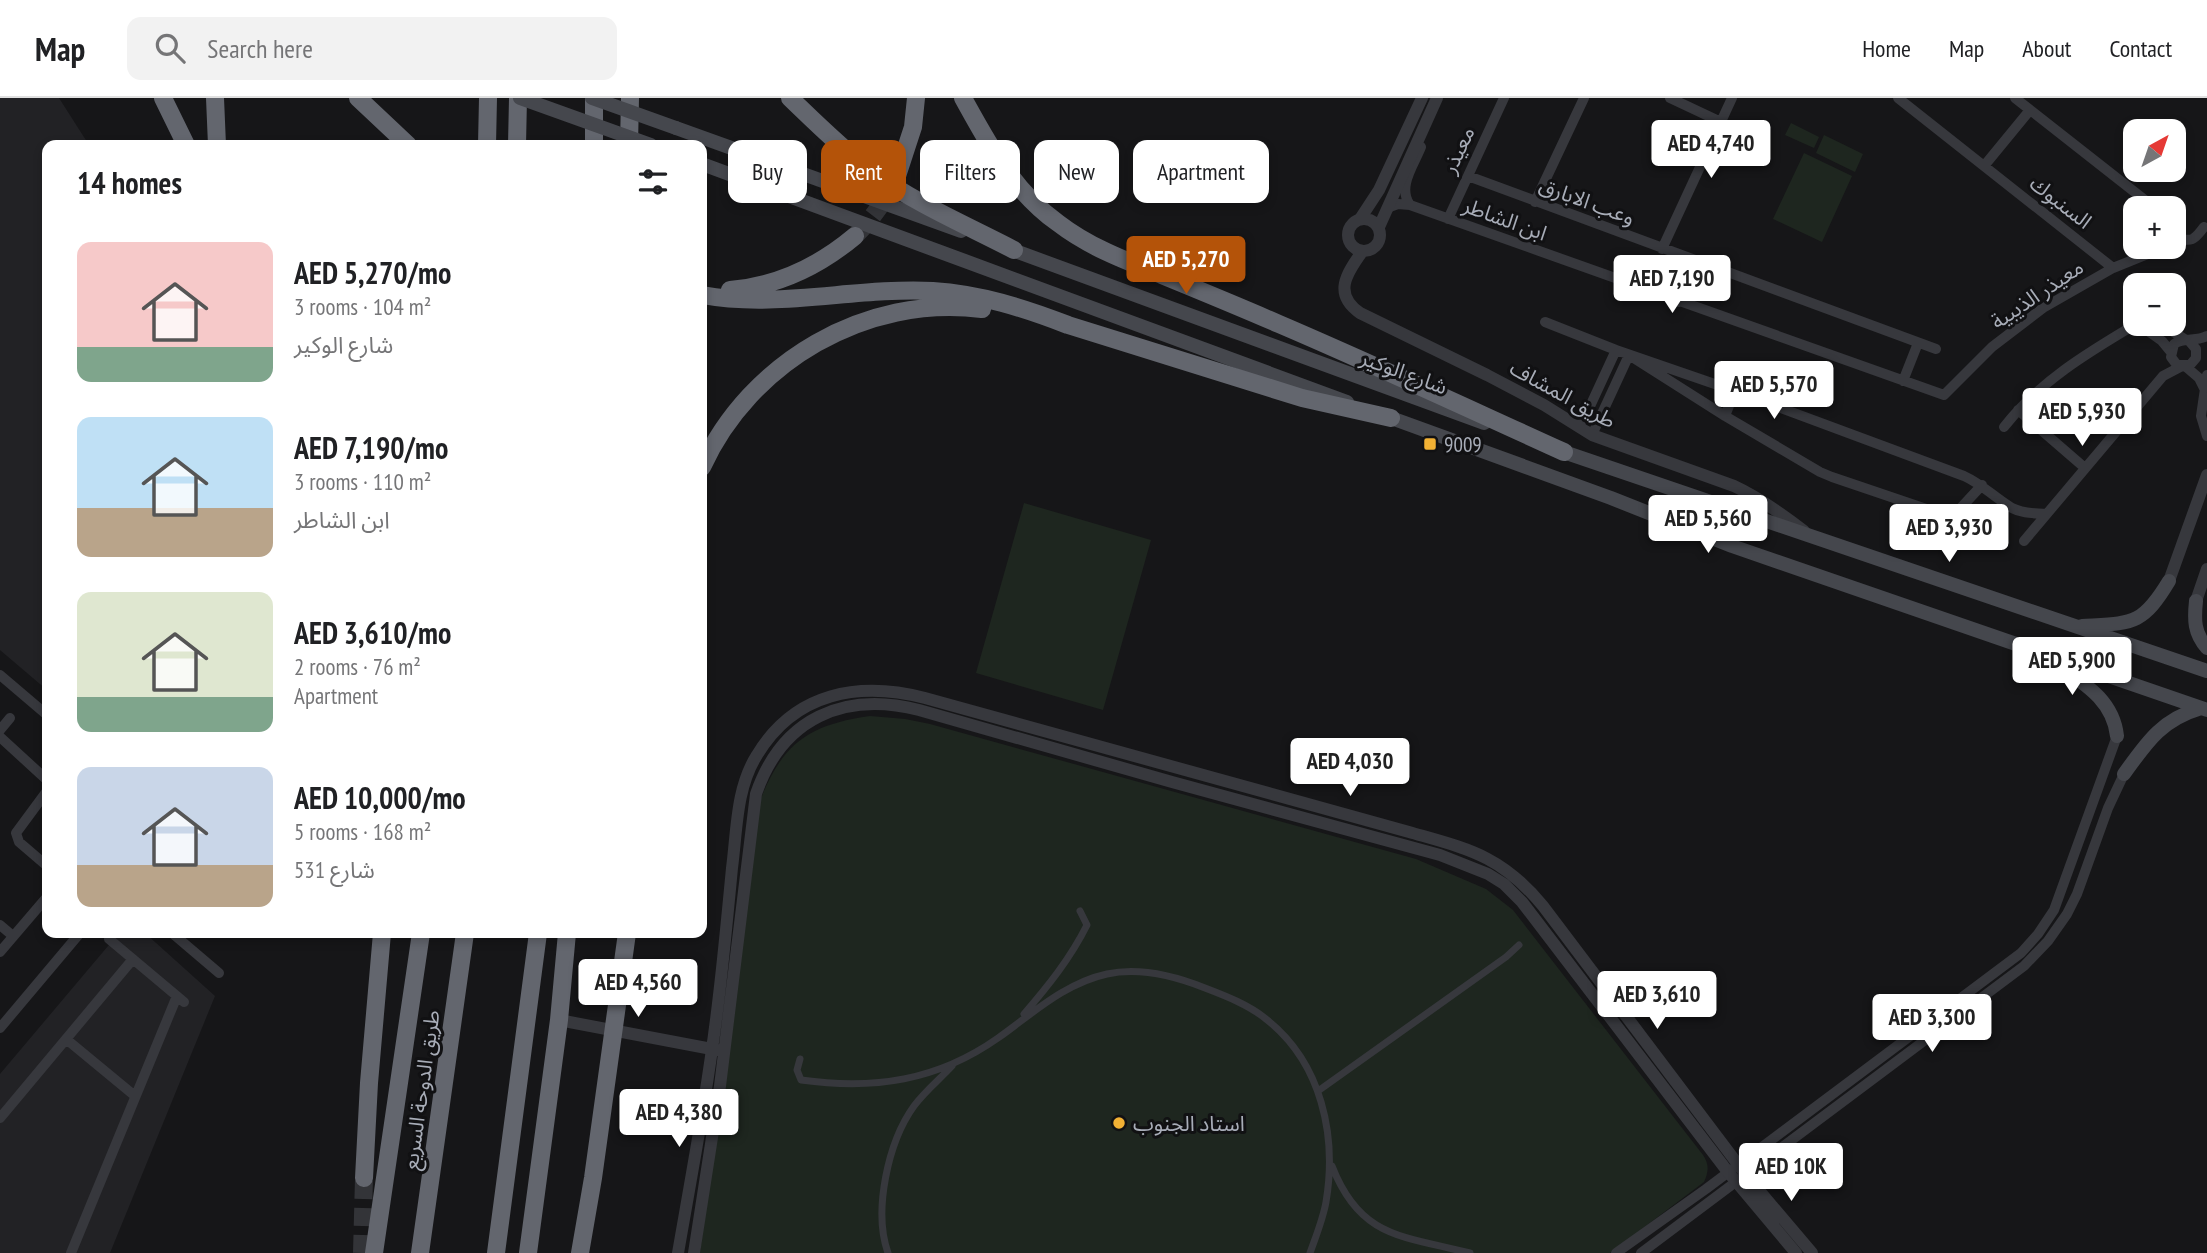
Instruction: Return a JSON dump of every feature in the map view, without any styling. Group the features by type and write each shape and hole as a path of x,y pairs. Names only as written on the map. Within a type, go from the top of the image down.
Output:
{"highway":[{"path":"163,98 184,140"},
{"path":"215,98 217,140"},
{"path":"358,98 403,140"},
{"path":"486,140 488,98"},
{"path":"517,140 519,98"},
{"path":"593,98 594,140"},
{"path":"629,140 630,98"},
{"path":"790,98 832,139 872,172 921,202 1014,250"},
{"path":"906,148 913,127 916,98"},
{"path":"963,98 992,152 1010,177 1029,199 1057,223 1082,239 1129,262 1280,324 1564,452"},
{"path":"707,293 765,285 788,278 827,258 855,236"},
{"path":"707,295 737,300 932,291 969,296 1003,303 1302,398 1391,418"},
{"path":"707,458 726,422 768,377 811,345 849,327 892,313 941,307 1000,311 1068,325"},
{"path":"364,1178 382,938"},
{"path":"374,1253 420,938"},
{"name":"طريق الدوحة السريع","path":"420,1253 465,938"},
{"path":"496,1253 537,938"},
{"path":"528,1253 559,1020 567,938"},
{"path":"580,1253 593,1178 625,938"}],"main road":[{"path":"519,98 637,140"},
{"name":"شارع الوكير","path":"593,98 1564,452 2207,671"},
{"path":"707,166 1611,498 1732,546 2204,709"},
{"path":"2073,626 2118,624 2135,620 2154,605 2169,581"},
{"path":"2196,601 2194,624 2207,648"},
{"path":"2039,653 2101,698 2114,719 2117,736"},
{"path":"2124,774 2159,729 2179,716 2204,709"}],"street":[{"path":"1422,98 1379,190 1360,219 1353,223 1348,236 1350,243 1362,252 1377,246 1381,234 1379,227 1437,98"},
{"name":"معيذر","path":"1448,219 1504,98"},
{"path":"1535,202 1584,98"},
{"path":"1670,98 1721,122"},
{"path":"1662,249 1732,98"},
{"name":"السنبوك","path":"1898,98 2113,268"},
{"path":"2015,98 2140,196"},
{"path":"1984,166 2030,110"},
{"path":"1410,205 1404,195 1405,187 1427,133 1427,119"},
{"name":"وعب الابارق","path":"1468,176 1936,349"},
{"name":"ابن الشاطر","path":"1387,208 1398,204 1410,205 1944,394"},
{"path":"1360,219 1367,219 1379,227"},
{"path":"2186,240 2195,239 2204,228"},
{"name":"طريق المشاف","path":"1362,252 1353,264 1345,284 1344,298 1350,306 1521,393 1592,435 1753,495 1813,538"},
{"name":"معيذر الذيبية","path":"1944,394 1992,347 2043,308 2113,268 2135,259"},
{"path":"1679,302 1694,260"},
{"path":"1545,321 1629,355 1964,475 2012,508 2046,514"},
{"path":"2004,427 2018,410 2066,367 2123,332"},
{"path":"2156,336 2177,365 2184,366 2199,377 2204,388"},
{"path":"2024,541 2164,376 2196,358 2196,349 2180,336"},
{"path":"2164,376 2177,342 2207,336"},
{"path":"1903,381 1918,343"},
{"path":"1580,428 1616,350"},
{"path":"1629,355 1820,472 1947,516 1958,511 1982,485"},
{"path":"1592,435 1629,355"},
{"path":"2207,375 2201,416 2207,436"},
{"path":"1725,416 1735,391"},
{"path":"2018,410 2085,468"},
{"path":"2169,581 2207,475"},
{"path":"2196,601 2207,569"},
{"path":"0,675 42,711"},
{"path":"694,1253 718,1050 740,802 749,770 769,738 808,706 841,694 881,690 925,698 1446,842 1494,861 1512,873 1543,906 1796,1253"},
{"path":"0,730 10,718"},
{"path":"1641,1253 1737,1174 2012,961 2049,918 2117,736"},
{"path":"0,737 42,775"},
{"path":"1616,1253 1737,1174 2024,966 2054,934 2067,914 2124,774"},
{"path":"42,797 16,833 19,842 42,862"},
{"path":"2062,888 2077,894"},
{"path":"0,952 42,903"},
{"path":"1016,1023 1057,976 1078,944 1087,925 1080,911"},
{"path":"0,925 13,936"},
{"path":"0,1028 76,938"},
{"path":"178,938 219,973"},
{"path":"71,1253 135,1096 181,999 109,939"},
{"path":"1318,1091 1519,945"},
{"path":"1,1116 133,959"},
{"path":"800,1059 797,1070 801,1080 868,1084 914,1079 954,1065 1077,983 1108,973 1142,972 1185,980 1230,997 1266,1018 1288,1040 1318,1091 1327,1125 1330,1162 1326,1204 1310,1253"},
{"path":"559,1020 718,1050"},
{"path":"66,1039 135,1096"},
{"path":"678,1253 718,1050"},
{"path":"888,1253 883,1237 883,1194 892,1150 914,1107 954,1065"},
{"path":"1330,1162 1339,1185 1354,1207 1374,1226 1470,1253"},
{"path":"1737,1174 1812,1253"}],"shaded area":[{"path":"0,98 59,98 86,140 42,140 42,686 0,650"},
{"path":"1791,123 1819,137 1814,148 1785,135"},
{"path":"1824,135 1863,154 1855,172 1816,153"},
{"path":"1804,153 1852,176 1822,242 1773,219"},
{"path":"1024,503 1151,540 1103,710 976,673"},
{"path":"870,716 930,724 1416,859 1486,889 1513,910 1703,1155 1708,1168 1704,1182 1610,1253 700,1253 759,803 777,766 800,741 829,725"},
{"path":"115,938 151,938 215,996 110,1253 0,1253 0,1074"}],"tunnel":[{"path":"855,236 882,203"},
{"path":"362,1253 364,1178"}],"place":[{"name":"9009","path":"1430,444"},
{"name":"استاد الجنوب","path":"1119,1123"}]}
